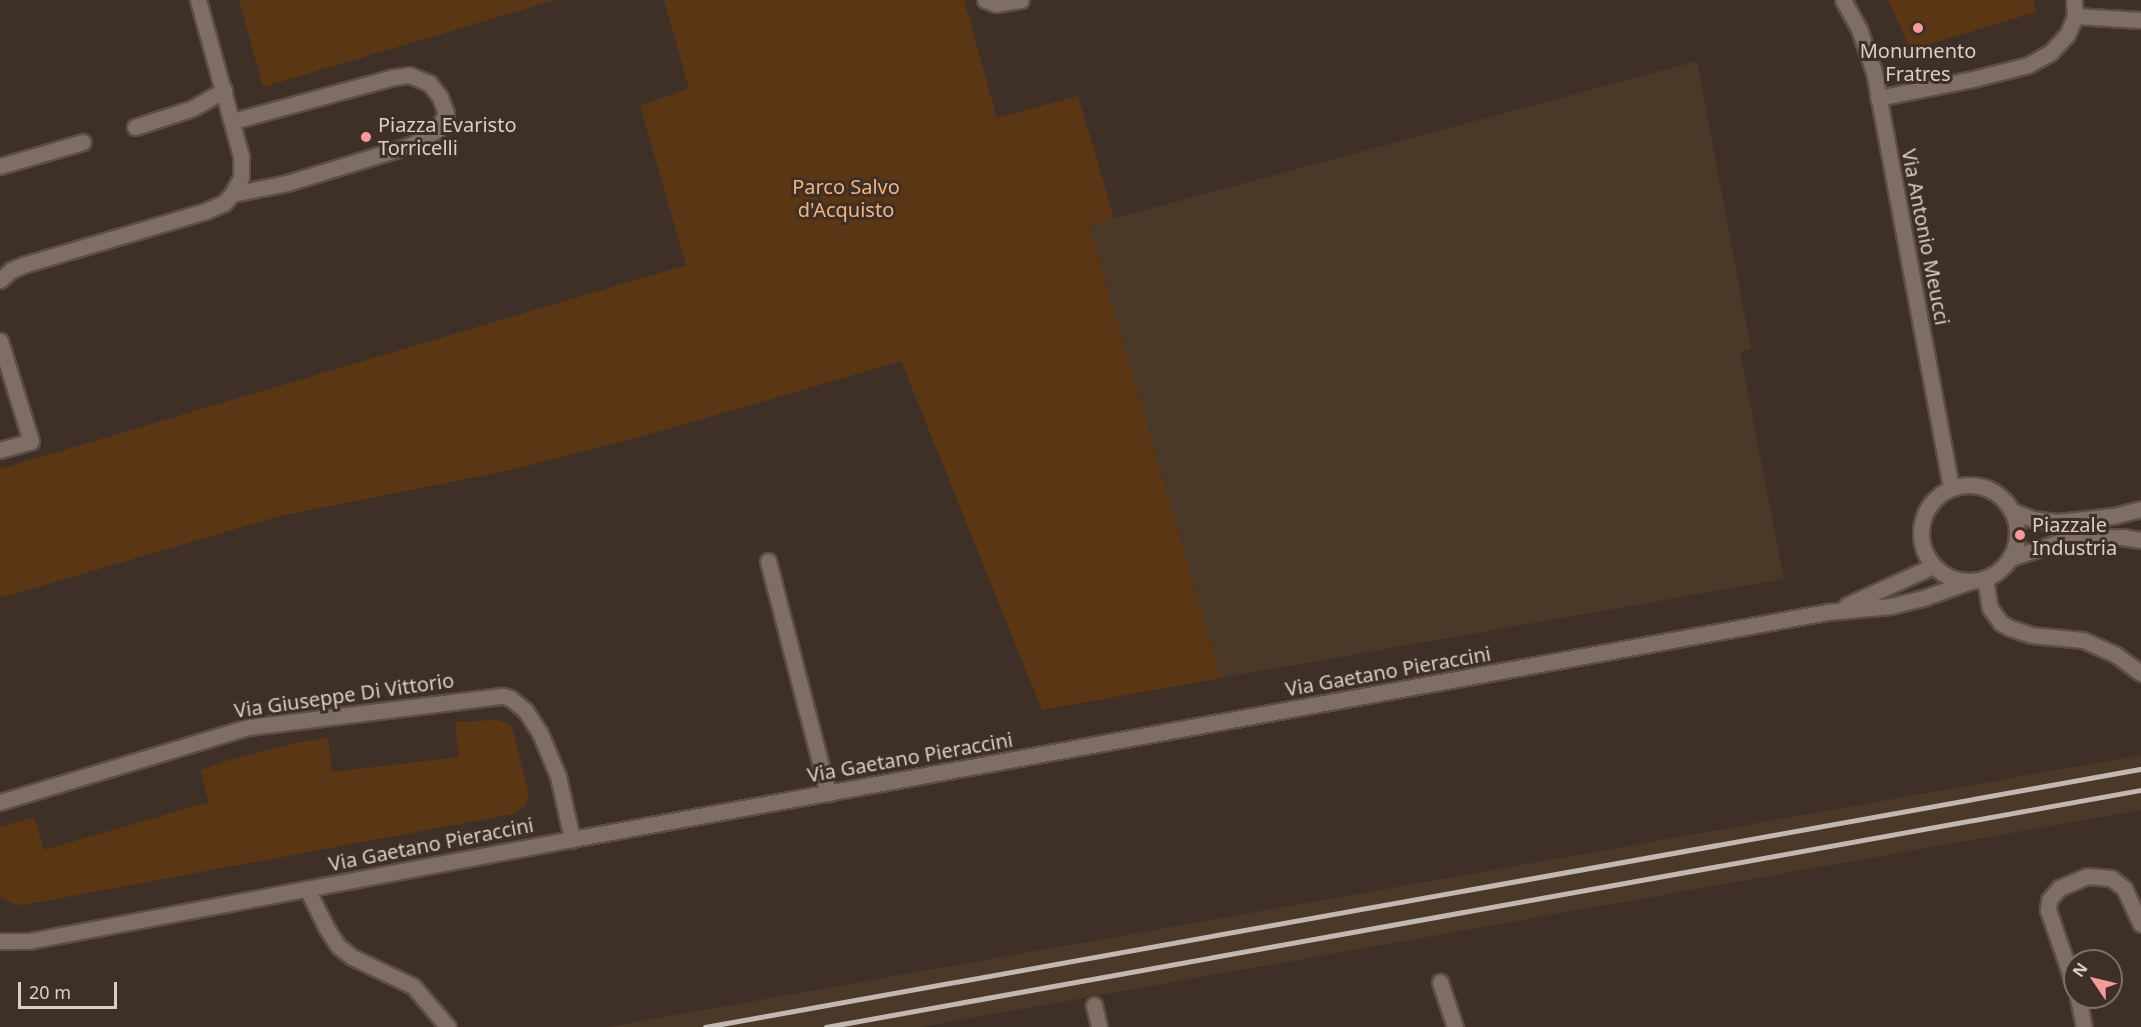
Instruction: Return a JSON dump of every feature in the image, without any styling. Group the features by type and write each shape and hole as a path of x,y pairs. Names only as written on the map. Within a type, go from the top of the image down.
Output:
{"street":[{"path":"0,280 11,270 26,264 203,212 224,203 232,194 242,172 233,121 198,0"},
{"path":"985,0 996,4 1022,0"},
{"name":"Via Antonio Meucci","path":"1843,0 1864,40 1874,72 1951,487"},
{"path":"1878,98 2028,65 2060,44 2073,26 2074,0"},
{"path":"2075,16 2141,20"},
{"path":"232,194 287,183 411,145 437,130 446,113 440,97 429,83 409,75 394,76 233,121"},
{"path":"135,127 194,108 224,90"},
{"path":"0,166 83,142"},
{"path":"0,341 31,441 0,450"},
{"path":"1980,485 2004,499 2012,511 2017,526 2016,543 2010,558 1999,570 1978,580 1958,580 1933,566 1925,553 1921,538 1922,522 1928,507 1938,495 1951,487 1980,485"},
{"path":"2012,511 2033,519 2057,522 2113,516 2141,509"},
{"path":"2010,558 2069,539 2122,537 2141,540"},
{"path":"768,561 828,793"},
{"name":"Via Gaetano Pieraccini","path":"1827,612 1882,591 1933,566"},
{"path":"1978,580 1990,608 2001,623 2031,635 2083,640 2116,655 2141,674"},
{"name":"Via Gaetano Pieraccini","path":"0,941 29,941 572,839 1827,612 1906,603 1978,580"},
{"name":"Via Giuseppe Di Vittorio","path":"0,802 249,727 503,696 525,710 540,734 558,776 572,839"},
{"path":"2063,953 2048,910 2049,900 2059,888 2087,876 2111,878 2124,888 2141,924"},
{"path":"307,889 338,946 352,957 413,986 448,1027"},
{"path":"1440,982 1455,1027"},
{"path":"1094,1005 1099,1027"},
{"path":"2080,1009 2084,1027"}],"shaded area":[{"path":"1697,61 1751,349 1740,352 1784,579 1221,678 1089,225"},
{"path":"2141,755 2141,810 921,1027 607,1027"}],"green space":[{"path":"239,0 555,0 263,87"},
{"name":"Parco Salvo d'Acquisto","path":"664,0 964,0 997,118 1078,96 1114,218 1089,225 1221,678 1042,710 901,361 665,430 511,470 280,516 0,598 0,469 686,265 640,106 689,88"},
{"path":"1888,0 2033,0 2036,12 1911,50"},
{"path":"496,720 509,724 513,730 529,794 525,806 513,814 29,904 16,905 0,897 0,827 34,817 44,850 209,802 200,770 226,761 328,737 332,772 459,757 455,722"}],"railway":[{"path":"705,1027 2141,769"},
{"path":"826,1027 2141,790"}],"place":[{"name":"Monumento Fratres","path":"1918,28"},
{"name":"Piazza Evaristo Torricelli","path":"366,137"},
{"name":"Piazzale Industria","path":"2020,535"}]}
